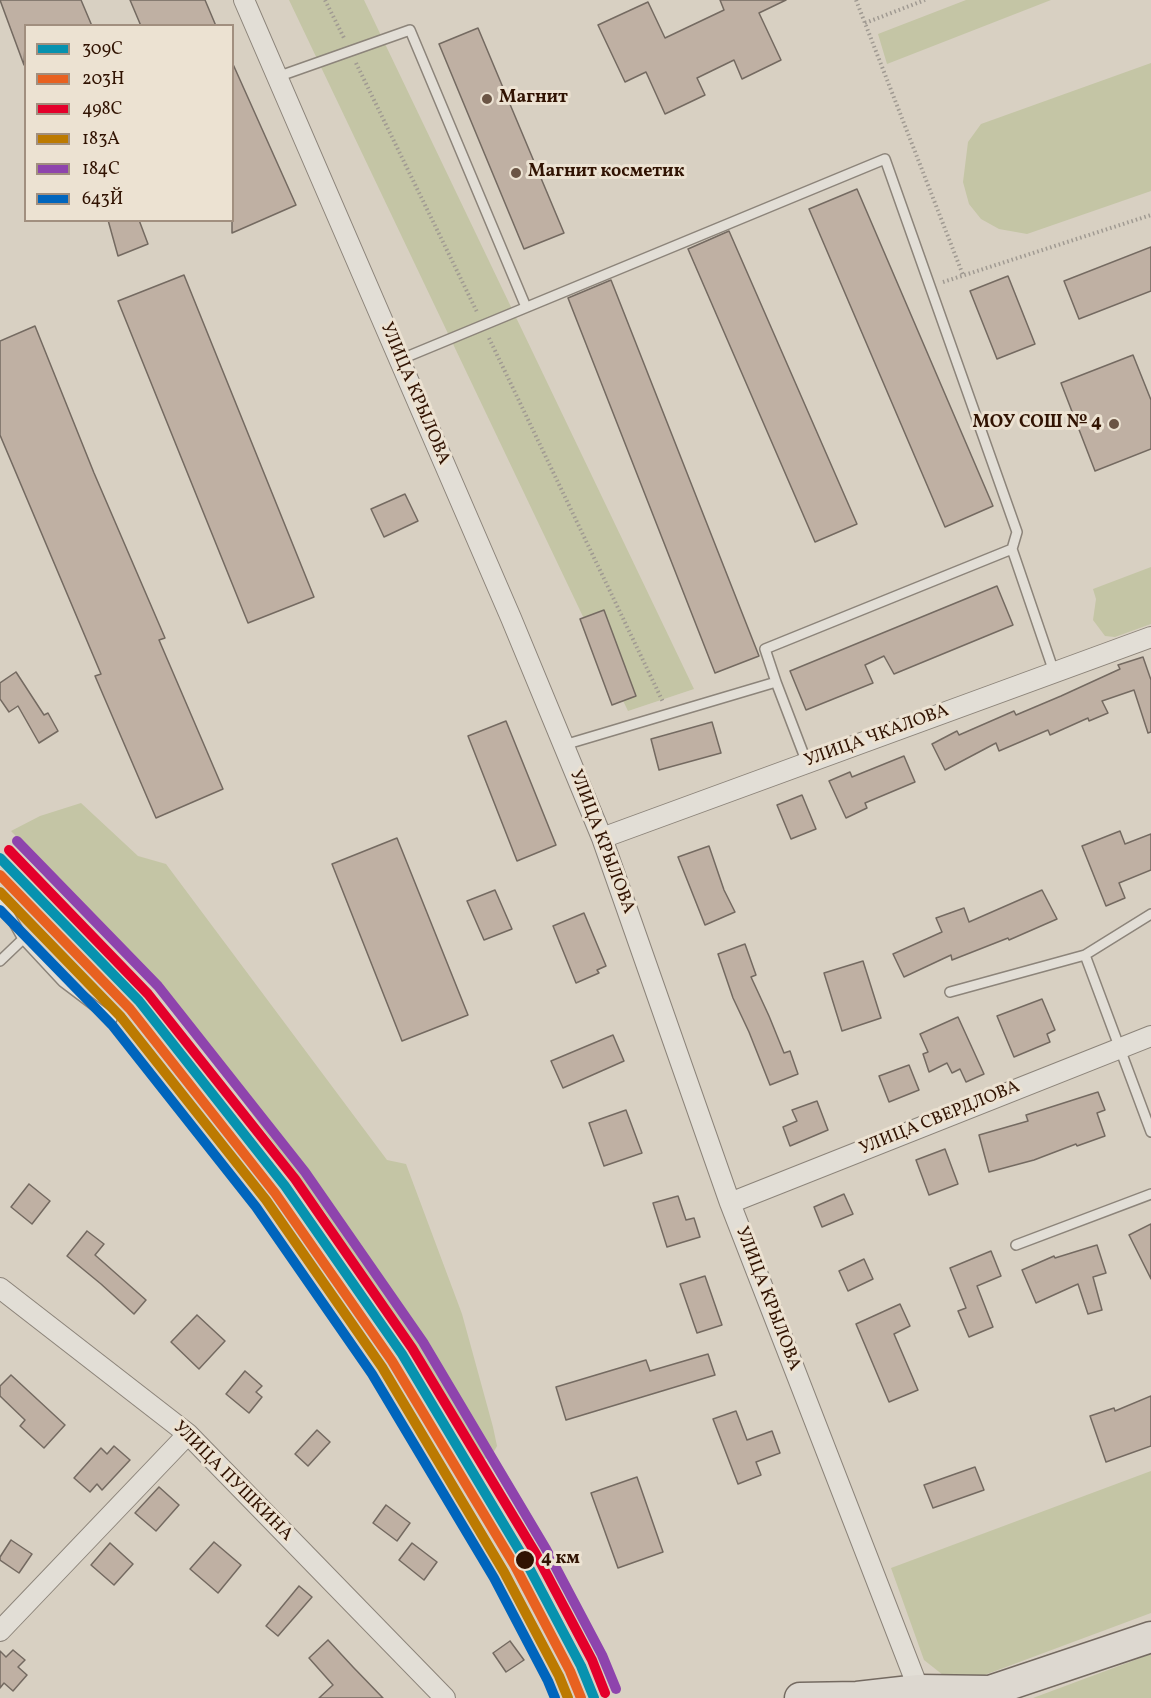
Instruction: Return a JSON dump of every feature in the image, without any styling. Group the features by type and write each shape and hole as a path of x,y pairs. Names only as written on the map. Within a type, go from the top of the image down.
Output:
{"main road":[{"path":"800,1698 990,1691 1151,1637"}],"street":[{"name":"УЛИЦА КРЫЛОВА","path":"244,0 602,838 730,1203 921,1694"},
{"name":"УЛИЦА ЧКАЛОВА","path":"602,838 1151,637"},
{"name":"УЛИЦА СВЕРДЛОВА","path":"730,1203 1151,1036"},
{"name":"УЛИЦА ПУШКИНА","path":"0,1288 188,1434 445,1698"},
{"path":"0,1631 188,1434"}],"lane":[{"path":"277,77 410,30 526,307"},
{"path":"399,360 885,159 1017,532 1012,549 1054,672"},
{"path":"807,763 765,650 1012,549"},
{"path":"564,745 776,682"},
{"path":"0,898 22,939 63,982 112,1019"},
{"path":"950,993 1085,955 1151,914"},
{"path":"0,962 22,939"},
{"path":"1085,955 1151,1132"},
{"path":"1016,1245 1151,1194"}],"path":[{"path":"326,0 668,714"},
{"path":"856,0 963,275"},
{"path":"865,23 925,0"},
{"path":"930,286 1151,215"}],"green space":[{"path":"289,0 364,0 694,689 628,711"},
{"path":"966,0 1051,0 887,64 878,34"},
{"path":"1151,63 1151,191 1027,234 999,229 981,219 969,204 963,182 968,142 981,124"},
{"path":"1151,567 1151,624 1115,637 1105,636 1093,620 1096,599 1093,589"},
{"path":"81,803 138,856 166,864 387,1160 406,1164 462,1314 497,1446 487,1459 471,1451 326,1214 141,964 11,831 40,816"},
{"path":"1151,1471 1151,1613 971,1680 943,1675 924,1660 891,1568"},
{"path":"1151,1654 1151,1698 1033,1698"}],"building":[{"path":"0,0 81,0 91,24 24,24 24,65"},
{"path":"130,0 205,0 215,24 140,24"},
{"path":"720,0 786,0 759,13 781,60 742,79 734,60 697,78 705,95 665,114 646,72 625,82 598,25 648,2 665,38 724,10"},
{"path":"478,28 564,233 524,249 439,44"},
{"path":"234,66 296,205 232,233 232,222 234,222"},
{"path":"857,189 993,506 945,527 809,209"},
{"path":"109,222 140,222 148,244 118,256"},
{"path":"729,231 857,524 815,542 688,249"},
{"path":"1151,247 1151,291 1079,319 1064,281"},
{"path":"184,275 314,597 248,623 118,301"},
{"path":"1008,276 1035,344 997,359 970,291"},
{"path":"611,280 759,656 715,673 568,298"},
{"path":"35,326 94,473 165,638 159,640 223,789 156,818 95,676 101,674 0,435 0,341"},
{"name":"МОУ СОШ № 4","path":"1133,355 1151,400 1151,449 1095,471 1061,383"},
{"path":"405,494 418,521 384,537 371,509"},
{"path":"997,586 1013,625 894,674 884,656 865,665 873,683 806,710 790,671"},
{"path":"604,610 636,696 612,705 580,619"},
{"path":"1143,657 1151,680 1151,732 1148,733 1134,690 1102,701 1108,713 1089,721 1088,718 1050,735 1048,730 999,751 996,743 945,770 932,744 957,731 959,735 1014,711 1016,715 1120,669 1118,665"},
{"path":"16,672 44,715 48,713 58,731 39,743 18,706 9,712 0,699 0,683"},
{"path":"506,721 556,845 517,861 468,736"},
{"path":"712,722 721,753 659,770 651,739"},
{"path":"904,756 915,782 865,803 867,808 846,818 829,781 850,772 852,777"},
{"path":"802,795 816,829 791,839 777,805"},
{"path":"1120,831 1125,844 1151,834 1151,870 1119,883 1125,898 1106,906 1082,846"},
{"path":"397,838 468,1015 402,1041 332,864"},
{"path":"709,846 724,890 735,912 705,925 678,857"},
{"path":"495,890 512,929 484,940 467,901"},
{"path":"1042,890 1057,919 1009,940 1008,938 952,960 951,955 904,977 893,954 942,932 936,918 964,908 969,922"},
{"path":"584,913 606,966 597,970 599,973 576,983 553,926"},
{"path":"745,944 756,975 751,977 784,1053 790,1051 798,1074 770,1085 733,998 718,954"},
{"path":"863,961 881,1018 842,1031 824,973"},
{"path":"1042,999 1055,1030 1047,1034 1050,1042 1014,1057 997,1016"},
{"path":"958,1017 984,1074 966,1082 960,1069 952,1073 947,1063 929,1072 923,1054 928,1052 920,1034"},
{"path":"613,1035 624,1061 563,1088 551,1061"},
{"path":"909,1065 919,1090 889,1102 879,1076"},
{"path":"1098,1092 1105,1110 1097,1113 1105,1136 1034,1160 989,1172 979,1135 1028,1121 1026,1115"},
{"path":"817,1101 828,1130 790,1146 783,1127 797,1121 792,1110"},
{"path":"626,1110 642,1153 604,1166 589,1123"},
{"path":"945,1149 958,1184 929,1195 916,1160"},
{"path":"29,1184 50,1201 32,1224 11,1207"},
{"path":"844,1194 853,1214 822,1227 814,1207"},
{"path":"678,1196 686,1220 694,1218 700,1237 667,1247 653,1203"},
{"path":"1151,1224 1151,1279 1129,1235"},
{"path":"87,1231 104,1244 95,1255 146,1300 134,1314 67,1256"},
{"path":"1097,1245 1106,1273 1093,1277 1102,1310 1088,1314 1078,1284 1036,1303 1022,1270 1054,1256 1055,1258"},
{"path":"991,1251 1001,1276 977,1286 993,1327 969,1337 958,1311 966,1308 950,1268"},
{"path":"864,1259 873,1279 848,1291 839,1271"},
{"path":"705,1276 722,1325 697,1333 680,1284"},
{"path":"900,1304 910,1326 894,1334 918,1390 889,1402 856,1324"},
{"path":"197,1315 225,1341 199,1369 171,1342"},
{"path":"708,1354 715,1375 566,1420 556,1387 646,1360 650,1371"},
{"path":"245,1371 262,1386 256,1392 262,1397 249,1413 226,1394"},
{"path":"11,1375 65,1425 44,1448 20,1426 25,1420 0,1396 0,1386"},
{"path":"1151,1396 1151,1446 1106,1462 1090,1416 1114,1408 1115,1411"},
{"path":"736,1411 747,1440 772,1431 780,1453 756,1462 761,1475 738,1484 713,1419"},
{"path":"317,1430 330,1442 308,1466 295,1454"},
{"path":"114,1446 130,1460 102,1490 97,1484 90,1492 74,1478 101,1448 107,1454"},
{"path":"975,1467 984,1490 933,1508 924,1485"},
{"path":"637,1477 663,1552 618,1568 591,1493"},
{"path":"159,1487 179,1505 156,1531 135,1513"},
{"path":"386,1505 410,1523 397,1541 373,1523"},
{"path":"11,1540 32,1554 19,1573 0,1560"},
{"path":"214,1542 241,1565 218,1593 190,1569"},
{"path":"110,1543 133,1564 114,1585 91,1565"},
{"path":"412,1543 437,1562 424,1580 399,1560"},
{"path":"299,1586 312,1597 278,1636 266,1626"},
{"path":"328,1640 383,1698 319,1698 333,1685 309,1658"},
{"path":"510,1641 524,1660 506,1672 493,1653"},
{"path":"13,1650 25,1660 18,1667 27,1675 13,1691 4,1683 0,1688 0,1651 6,1657"}],"transit line":[{"name":"184С","path":"17,841 158,986 305,1172 423,1342 546,1549 602,1655 616,1689"},
{"name":"498С","path":"9,850 148,994 295,1179 412,1348 536,1554 592,1660 605,1693"},
{"name":"309С","path":"0,858 139,1001 285,1186 402,1354 525,1560 581,1666 594,1698"},
{"name":"203Н","path":"0,875 130,1009 275,1193 392,1361 515,1566 570,1671 581,1698"},
{"name":"183А","path":"0,892 121,1017 266,1200 382,1367 504,1572 559,1676 568,1698"},
{"name":"643Й","path":"0,910 112,1025 256,1207 372,1374 494,1578 555,1698"}],"place":[{"name":"Магнит","path":"487,99"},
{"name":"Магнит косметик","path":"516,173"},
{"name":"МОУ СОШ № 4","path":"1114,424"},
{"name":"4 км","path":"525,1560"}]}
